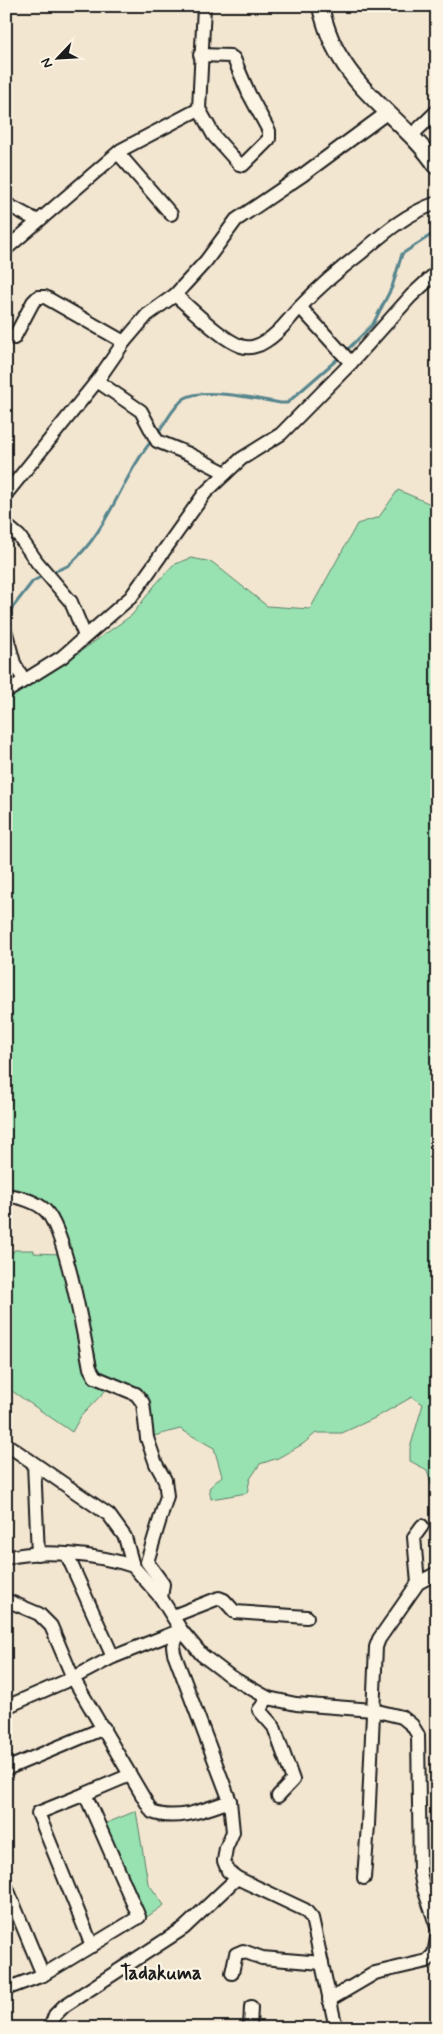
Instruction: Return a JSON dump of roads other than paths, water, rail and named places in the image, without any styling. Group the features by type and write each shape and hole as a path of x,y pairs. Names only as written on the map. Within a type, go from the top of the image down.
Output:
{"street":[{"path":"200,55 230,56 234,59 249,94 269,131 269,139 243,165 238,164 214,136 199,109 200,55 204,6"},
{"path":"320,6 327,33 340,58 360,84 435,162"},
{"path":"6,249 118,153 199,109"},
{"path":"412,136 437,110"},
{"path":"6,494 97,381 124,342 147,314 175,295 206,261 236,220 304,174 388,112"},
{"path":"118,153 172,214"},
{"path":"175,295 230,341 242,347 253,347 266,342 336,273 402,220 437,202"},
{"path":"8,206 38,221"},
{"path":"6,692 62,657 131,597 205,493 240,459 280,434 345,357 437,272"},
{"path":"14,338 33,302 38,297 46,297 124,342"},
{"path":"300,307 345,357"},
{"path":"97,381 141,411 154,436 226,473"},
{"path":"6,525 19,536 71,602 85,636"},
{"path":"6,633 14,663 24,680"},
{"path":"6,1195 33,1202 46,1211 57,1230 69,1271 90,1368 95,1377 136,1394 143,1403 147,1438 156,1464 165,1480 167,1496 147,1562 162,1584 161,1598"},
{"path":"6,1444 109,1515 125,1536 133,1566 161,1598 181,1630 202,1655 230,1678 268,1698 296,1704 373,1710 402,1717 412,1725 418,1735 420,1872 437,1927"},
{"path":"34,1464 38,1554"},
{"path":"418,1583 414,1537 422,1526"},
{"path":"6,1558 17,1555 67,1555 115,1561 133,1566"},
{"path":"67,1555 113,1657"},
{"path":"364,1878 376,1647 379,1639 418,1583 437,1573"},
{"path":"173,1616 219,1598 224,1600 235,1612 307,1617"},
{"path":"6,1600 39,1614 51,1626 74,1678 152,1812 162,1816 209,1809 230,1800"},
{"path":"6,1707 74,1678 113,1657 181,1630"},
{"path":"181,1630 173,1646 174,1653 230,1800 233,1832 226,1848 224,1861 228,1870 237,1878 305,1910 312,1918 336,2028"},
{"path":"268,1698 259,1710 274,1728 293,1780 278,1796"},
{"path":"6,1769 104,1728"},
{"path":"92,1946 38,1812 130,1775"},
{"path":"6,1989 43,1975 138,1917 85,1794"},
{"path":"50,2028 55,2015 64,2006 184,1928 237,1878"},
{"path":"6,1886 43,1975"},
{"path":"329,2000 375,1973 427,1961 434,1954 437,1938"},
{"path":"232,1972 236,1954 243,1951 262,1958 322,1963"},
{"path":"250,2028 251,2007"}],"waterway":[{"path":"345,352 373,324 392,287 402,254 437,231"},
{"path":"157,434 173,410 185,398 193,395 217,394 287,403 341,356"},
{"path":"51,573 69,565 83,551 105,520 132,470 153,439"},
{"path":"6,616 33,581 45,575"}],"district":[{"name":"Tadakuma","path":"161,1972"}]}
